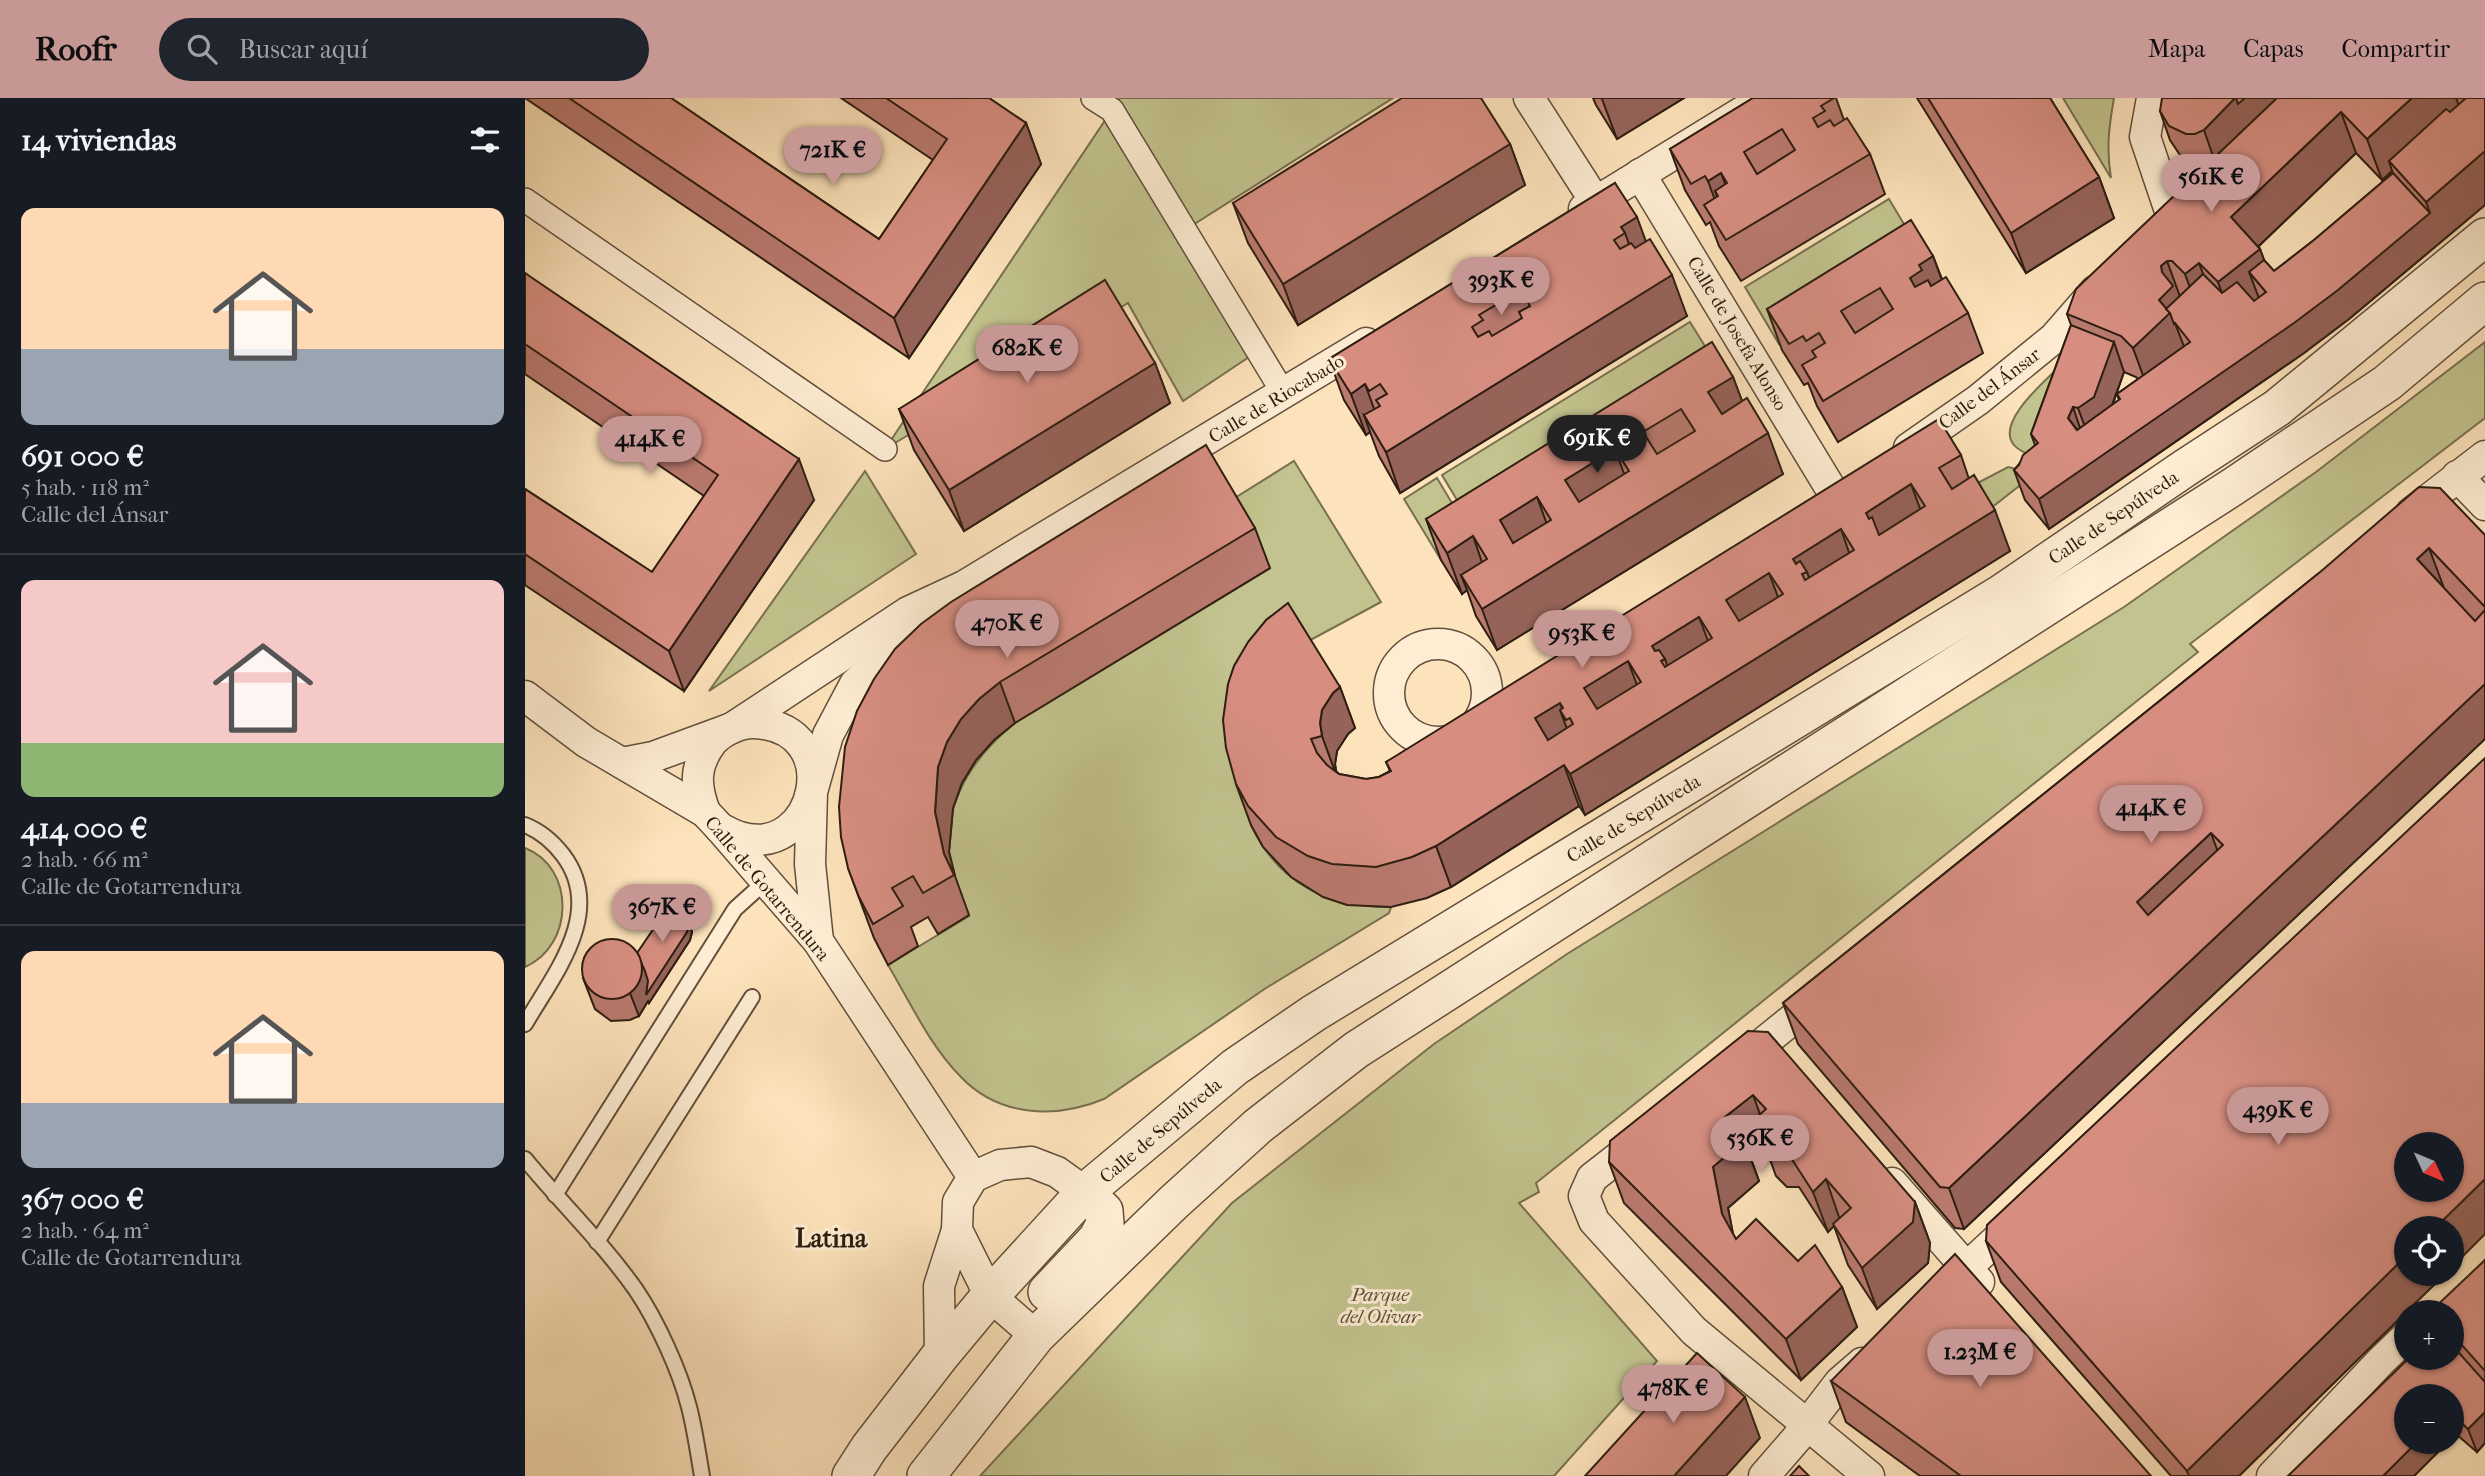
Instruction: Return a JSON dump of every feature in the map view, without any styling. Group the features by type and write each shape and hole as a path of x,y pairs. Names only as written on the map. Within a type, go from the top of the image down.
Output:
{"street":[{"path":"1093,98 1112,110 1284,394"},
{"path":"1529,98 1595,201"},
{"path":"1561,223 1765,98"},
{"path":"2152,98 2145,137 2171,215"},
{"name":"Calle de Josefa Alonso","path":"1640,174 1833,494"},
{"path":"525,200 885,449"},
{"name":"Calle de Sepúlveda","path":"851,1476 869,1448 940,1356 990,1296 1085,1192 1235,1067 1314,1013 2002,593 2277,408 2485,237"},
{"name":"Calle del Ánsar","path":"1888,461 1978,400 2054,338 2083,302 2112,273"},
{"name":"Calle de Sepúlveda","path":"926,1476 1036,1335 1174,1202 1258,1126 1356,1051 2234,486 2387,383 2485,301"},
{"name":"Calle de Riocabado","path":"622,763 653,757 732,728 908,612 964,586 1388,330"},
{"path":"2395,526 2485,456"},
{"path":"2457,476 2485,505"},
{"name":"Calle de Riocabado","path":"818,941 810,864 812,792 828,735 855,684 964,586"},
{"name":"Calle de Gotarrendura","path":"525,696 586,742 712,820 818,941 942,1125 973,1177"},
{"path":"749,723 767,724 784,730 798,741 808,756 813,774 812,792 804,813 787,830 764,839 741,837 712,820 698,793 697,773 703,754 715,739 732,728 749,723"},
{"path":"1723,1075 1776,1051 1842,979"},
{"path":"1669,1118 1593,1178 1584,1196 1594,1221 1694,1331 1869,1476"},
{"path":"940,1356 939,1286 957,1230 958,1202 973,1177 1000,1165 1031,1161 1057,1172 1085,1192 1104,1210 1105,1224 1097,1239 1039,1301 1036,1335"},
{"path":"1876,1165 1994,1299"},
{"path":"1918,1312 2038,1201"},
{"path":"957,1230 990,1296 1036,1335"},
{"path":"1764,1476 1840,1382 1879,1347"},
{"path":"1694,1372 1717,1348"},
{"path":"2272,1476 2394,1349"}],"lane":[{"path":"525,825 553,842 571,866 580,895 579,925 567,952 525,1024"},
{"path":"555,1195 735,909 766,881"},
{"path":"597,1242 752,997"},
{"path":"525,1159 637,1292 673,1362 689,1406 702,1476"}],"green space":[{"path":"1120,98 1393,98 1185,230 1258,351 1183,401 1128,303 885,449"},
{"path":"2063,98 2114,98 2109,138 2111,178"},
{"path":"1889,199 1923,256 1779,344 1745,287"},
{"path":"1690,322 1724,377 1475,530 1442,475"},
{"name":"Parque del Olivar","path":"2485,342 2485,418 2190,644 2198,652 1536,1183 1539,1192 1519,1203 1657,1361 1554,1476 980,1476 1232,1203 1434,1044 1567,954 2124,607 2316,472"},
{"path":"2059,367 2033,457 2014,445 2010,436 2011,426 2024,403"},
{"path":"1294,461 1381,602 1303,644 1251,825 1275,862 1307,888 1346,903 1391,907 1389,913 1266,988 1104,1099 1067,1110 1048,1111 1010,1107 993,1100 976,1090 950,1065 921,1023 888,965 969,916 953,875 949,852 949,830 960,790 984,754 1015,723 1269,569 1230,501"},
{"path":"2008,467 2020,470 2028,479 1986,512 1970,487"},
{"path":"865,471 916,554 709,691"},
{"path":"1437,478 1474,540 1441,560 1404,499"},
{"path":"525,848 542,858 553,872 563,907 553,942 541,957 525,967"}],"building":[{"path":"569,98 671,98 879,239 947,139 886,98 989,98 1026,123 894,318"},
{"path":"1402,98 1481,98 1510,144 1283,284 1233,203"},
{"path":"1753,98 1834,98 1821,106 1825,111 1813,118 1818,127 1830,120 1834,126 1847,118 1870,154 1726,240 1704,205 1718,196 1715,191 1727,183 1721,173 1708,181 1705,176 1691,184 1670,149","holes":["1782,129 1795,150 1757,174 1744,152"]},
{"path":"1928,98 2050,98 2099,177 2011,233"},
{"path":"2162,98 2235,98 2204,130 2186,134 2169,126 2160,111"},
{"path":"2277,98 2412,98 2367,139 2341,112 2231,217 2260,249 2218,282 2199,263 2185,274 2172,261 2161,266 2162,272 2173,286 2159,300 2170,313 2133,348 2121,336 2067,314 2076,289"},
{"path":"2466,98 2485,98 2485,151 2426,202 2389,161 2446,109 2450,112"},
{"path":"2393,173 2430,213 2338,290 2039,499 2014,470 2023,455 2038,443 2031,434 2071,325 2114,342 2094,397 2078,408 2073,407 2068,418 2077,430 2120,399 2117,394 2190,342 2174,324 2166,309 2203,274 2222,293 2237,282 2254,301 2266,292 2249,272 2264,260 2274,271"},
{"path":"1615,183 1637,217 1621,227 1625,233 1614,240 1620,249 1631,243 1635,248 1650,239 1672,275 1386,452 1364,415 1380,406 1376,400 1387,394 1380,384 1369,391 1365,384 1351,394 1329,359","holes":["1524,295 1530,306 1519,312 1522,318 1492,336 1489,331 1478,337 1472,327 1483,320 1479,315 1509,297 1512,302"]},
{"path":"1911,220 1933,256 1919,265 1922,270 1910,278 1915,287 1928,280 1931,286 1946,277 1968,313 1823,401 1802,365 1816,357 1812,351 1825,343 1819,333 1806,341 1803,336 1789,344 1767,309","holes":["1880,288 1893,309 1855,333 1841,311"]},
{"path":"525,273 799,459 669,651 525,554 525,489 652,572 718,475 525,344"},
{"path":"1105,280 1155,363 949,490 899,409"},
{"path":"1712,342 1733,377 1708,392 1722,414 1747,398 1768,433 1482,609 1461,575 1487,559 1473,536 1447,553 1426,519","holes":["1681,409 1695,431 1657,454 1643,432","1615,449 1629,471 1579,502 1565,480","1537,497 1551,520 1513,543 1500,520"]},
{"path":"1939,419 1961,455 1939,468 1952,489 1974,475 1995,510 1570,774 1564,765 1436,846 1412,857 1376,867 1332,864 1308,856 1276,837 1248,806 1236,784 1226,748 1223,720 1228,684 1234,666 1248,642 1266,620 1288,603 1340,687 1322,710 1322,736 1311,739 1317,753 1339,774 1366,779 1391,771 1386,762","holes":["1911,484 1925,506 1879,535 1872,517 1869,519 1866,513","1841,529 1854,550 1805,580 1802,574 1807,572 1800,561 1796,564 1793,559","1769,573 1783,594 1739,621 1726,600","1699,617 1712,638 1665,667 1661,661 1665,659 1659,650 1655,651 1652,646","1628,661 1641,682 1597,709 1584,688","1560,703 1563,708 1560,710 1566,720 1570,718 1573,724 1548,740 1535,718"]},
{"path":"1206,445 1255,528 1000,682 979,699 961,719 947,742 938,767 935,812 944,854 954,875 923,893 913,876 892,888 903,906 873,924 848,868 841,837 839,807 845,747 857,711 874,679 895,649 921,624 951,602"},
{"path":"2419,487 2440,488 2485,535 2485,607 2429,548 2417,559 2475,621 2485,610 2485,684 1949,1188 1940,1187 1783,1003 2319,573","holes":["2211,833 2223,845 2148,915 2137,902"]},
{"path":"2485,758 2485,1179 2464,1200 2464,1132 2394,1132 2394,1202 2462,1202 2447,1216 2394,1216 2394,1268 2187,1471 1986,1241 1987,1225"},
{"path":"677,910 687,918 687,932 646,995 648,981 637,953 665,912"},
{"path":"612,939 633,948 642,969 633,990 612,999 591,990 582,969 591,948"},
{"path":"1748,1031 1768,1032 1915,1202 1913,1222 1862,1268 1833,1224 1851,1208 1826,1179 1813,1192 1784,1147 1772,1146 1761,1135 1767,1130 1756,1118 1766,1109 1753,1095 1725,1117 1744,1141 1713,1167 1722,1214 1736,1239 1756,1219 1798,1261 1815,1245 1842,1287 1786,1339 1609,1162 1610,1141"},
{"path":"1955,1254 2151,1476 1961,1476 1831,1381"},
{"path":"2485,1260 2485,1371 2464,1347 2464,1300 2443,1300 2457,1286 2464,1286 2464,1280"},
{"path":"1697,1353 1745,1397 1674,1476 1585,1476"},
{"path":"2464,1358 2485,1382 2485,1412 2468,1429 2464,1425 2464,1384 2394,1384 2394,1454 2405,1454 2383,1476 2288,1476 2397,1370 2464,1370"},
{"path":"1799,1466 1809,1476 1790,1476"}],"district":[{"name":"Latina","path":"831,1238"}]}
